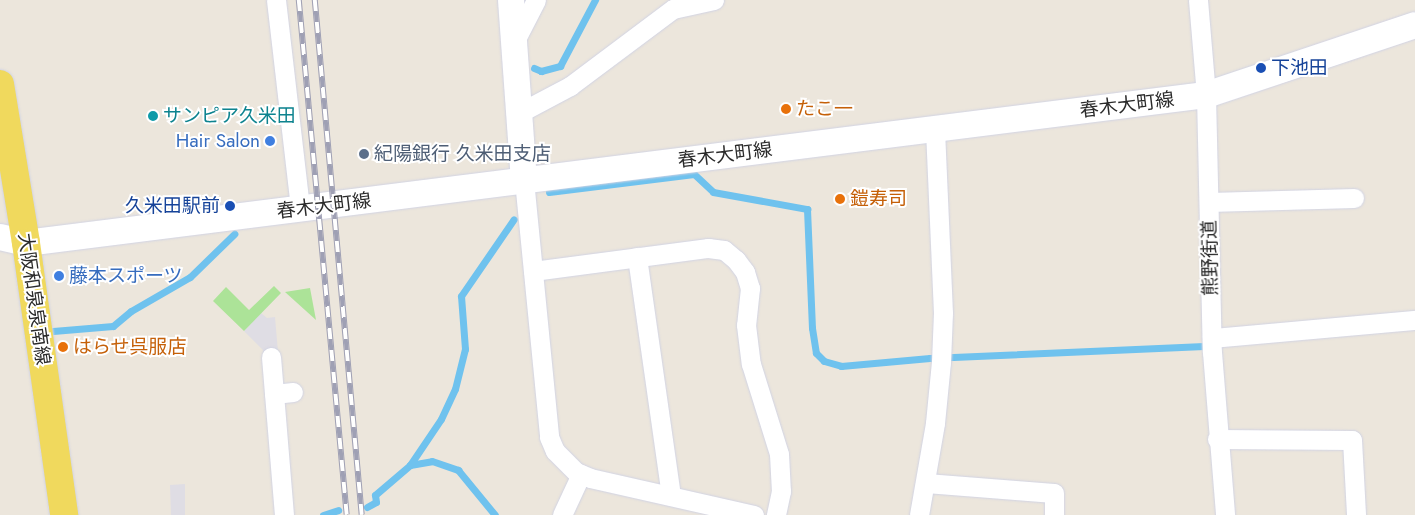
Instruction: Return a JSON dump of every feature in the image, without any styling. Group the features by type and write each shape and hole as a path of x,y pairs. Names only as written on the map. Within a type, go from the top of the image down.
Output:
{"main road":[{"path":"511,0 524,180"},
{"name":"春木大町線","path":"26,243 1206,95 1415,25"},
{"name":"大阪和泉泉南線","path":"0,84 26,243 64,515"},
{"path":"0,237 26,243"}],"street":[{"path":"276,0 300,209"},
{"path":"514,42 536,0"},
{"path":"519,112 570,86 673,9 714,0"},
{"name":"熊野街道","path":"1198,0 1206,95 1212,338 1217,439 1225,515"},
{"path":"919,515 935,423 943,313 935,129"},
{"path":"524,180 549,436 555,451 565,463 581,474 754,515"},
{"path":"1209,202 1354,198"},
{"path":"533,271 708,248 724,250 745,272 750,288 746,325 751,364 779,454 781,491 776,515"},
{"path":"637,257 671,496"},
{"path":"1212,338 1415,320"},
{"path":"271,357 274,394 289,475 284,515"},
{"path":"274,394 292,392"},
{"path":"1217,439 1352,440 1356,515"},
{"path":"562,515 581,474"},
{"path":"926,483 1054,493 1054,515"}],"shaded area":[{"path":"261,313 267,318 275,317 278,352 264,354 263,350 244,331"},
{"path":"185,484 185,515 171,515 170,485"}],"green space":[{"path":"274,286 281,293 244,331 213,301 226,287 249,310"},
{"path":"310,288 316,320 285,292"}],"waterway":[{"path":"534,68 541,71 560,66 595,0"},
{"path":"549,192 694,174 713,192 807,209 812,328 816,353 824,361 841,366 930,358 1210,346"},
{"path":"367,507 376,502 375,495 410,465 441,419 455,389 465,349 461,296 514,219"},
{"path":"53,331 113,326 131,311 190,277 234,234"},
{"path":"410,465 432,461 458,470 495,515"},
{"path":"323,515 338,510"}],"railway":[{"path":"299,0 347,515"},
{"path":"315,0 362,515"}],"place":[{"name":"下池田","path":"1261,68"},
{"name":"たこ一","path":"786,109"},
{"name":"サンピア久米田","path":"153,116"},
{"name":"Hair Salon","path":"270,141"},
{"name":"紀陽銀行 久米田支店","path":"364,154"},
{"name":"鎧寿司","path":"840,199"},
{"name":"久米田駅前","path":"230,206"},
{"name":"藤本スポーツ","path":"59,276"},
{"name":"はらせ呉服店","path":"63,347"}]}
